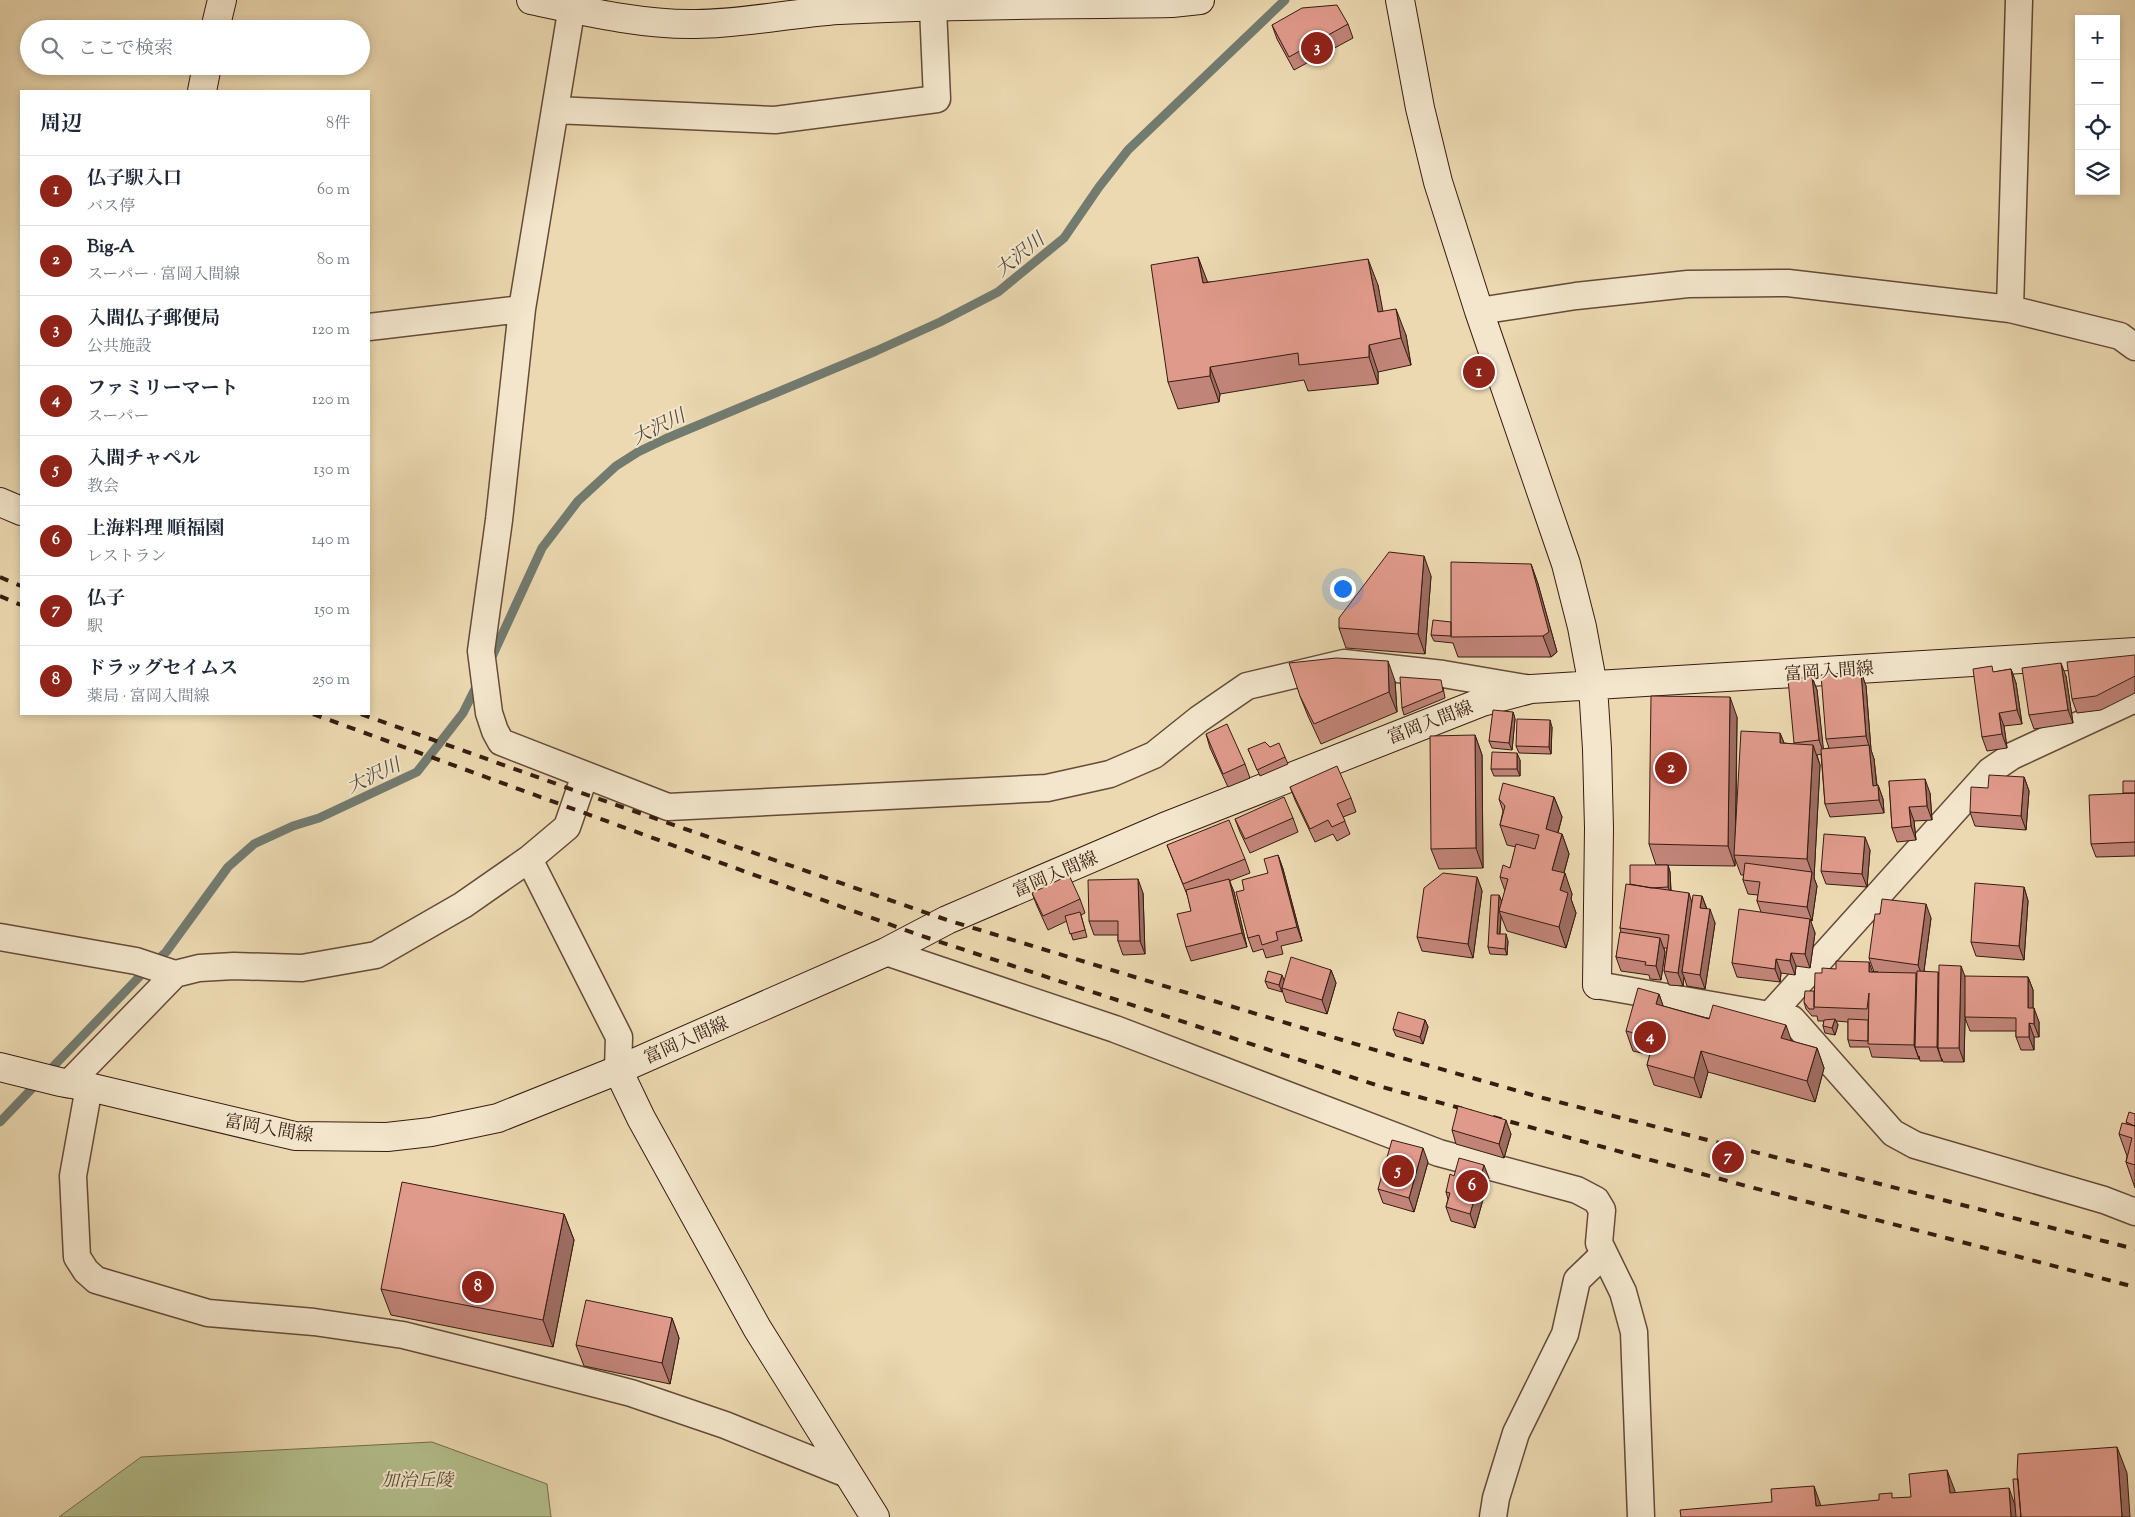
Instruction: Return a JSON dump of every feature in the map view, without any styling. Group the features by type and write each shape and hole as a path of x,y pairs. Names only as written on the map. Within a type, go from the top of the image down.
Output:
{"street":[{"path":"217,20 222,0"},
{"path":"531,0 572,4 661,23 696,24 838,10 1200,0"},
{"path":"1400,0 1420,108 1438,182 1479,310 1566,564 1582,627 1593,686 1597,749 1599,828 1597,985 1792,1019 1893,1133 1915,1145 2104,1200 2135,1212"},
{"path":"2010,309 2019,0"},
{"path":"572,4 522,310 499,520 481,651 489,713 494,730 501,742 668,807 1047,788 1110,774 1154,755 1198,719 1247,686 1344,663 1443,674 1531,689"},
{"path":"555,110 775,120 937,99 934,8"},
{"path":"202,90 205,75"},
{"path":"1479,310 1576,296 1688,284 1788,282 2010,309 2120,336 2135,347"},
{"path":"370,327 522,310"},
{"path":"0,502 20,511"},
{"name":"富岡入間線","path":"11,1069 72,1085 295,1136 387,1137 431,1132 498,1118 618,1070 886,952 947,920 1164,827 1482,702 1531,689 2135,652"},
{"path":"1770,1015 1990,771 2012,756 2135,699"},
{"path":"0,937 138,962 174,974 199,968 234,966 302,968 376,955 464,905 529,859 567,827 585,775"},
{"path":"529,859 619,1037 618,1070 641,1118 756,1328 875,1517"},
{"path":"886,952 1114,1029 1439,1153 1577,1190 1596,1200 1602,1210 1599,1243 1623,1292 1634,1332 1641,1517"},
{"path":"174,974 72,1085 72,1176 77,1257 86,1271 96,1280 208,1313 314,1322 403,1335 499,1359 631,1394 725,1425 847,1474"},
{"path":"1493,1517 1496,1498 1516,1433 1565,1334 1577,1280 1604,1254"}],"green space":[{"name":"加治丘陵","path":"432,1442 547,1484 551,1517 59,1517 141,1457"}],"building":[{"path":"1337,5 1348,24 1289,57 1272,25 1302,8"},
{"path":"1198,257 1203,283 1368,259 1378,312 1396,309 1401,338 1369,345 1369,357 1299,365 1298,353 1210,367 1210,376 1168,382 1151,265"},
{"path":"1389,552 1424,556 1418,634 1339,628 1339,618"},
{"path":"1451,562 1531,564 1549,632 1543,636 1451,637"},
{"path":"1433,620 1451,622 1451,636 1431,635"},
{"path":"2135,655 2135,676 2096,696 2072,699 2067,662"},
{"path":"1336,658 1388,661 1389,692 1314,724 1300,696 1289,663"},
{"path":"2061,663 2068,710 2029,715 2022,668"},
{"path":"1992,666 1993,672 2011,669 2017,710 1999,713 2002,734 1982,737 1973,669"},
{"path":"1861,672 1866,736 1826,739 1821,675"},
{"path":"1400,677 1441,680 1443,691 1402,708"},
{"path":"1812,677 1819,740 1794,743 1788,679"},
{"path":"1651,696 1730,697 1728,846 1649,844"},
{"path":"1493,710 1513,712 1509,743 1489,741"},
{"path":"1517,719 1550,720 1549,747 1516,746"},
{"path":"1227,724 1245,764 1223,774 1206,734"},
{"path":"1741,731 1780,733 1780,743 1813,745 1807,859 1734,855"},
{"path":"1475,735 1476,848 1431,849 1430,736"},
{"path":"1265,742 1270,747 1279,743 1285,757 1257,770 1248,749"},
{"path":"1869,745 1873,786 1878,785 1879,800 1825,804 1821,749"},
{"path":"1492,752 1517,753 1517,769 1491,769"},
{"path":"1337,766 1351,798 1337,804 1345,821 1332,827 1328,820 1310,829 1290,787"},
{"path":"1989,775 2024,777 2021,816 1970,812 1971,787 1988,788"},
{"path":"1925,779 1927,806 1909,807 1911,826 1892,828 1889,781"},
{"path":"2123,781 2135,781 2135,793 2123,793"},
{"path":"1503,783 1554,797 1546,829 1562,834 1552,870 1565,873 1560,890 1568,893 1559,927 1499,911 1508,879 1500,877 1503,865 1510,868 1516,844 1535,849 1539,835 1500,825 1505,806 1499,799"},
{"path":"2135,793 2135,842 2091,844 2089,795"},
{"path":"1284,797 1293,818 1245,839 1235,819"},
{"path":"1229,820 1245,859 1183,884 1167,845"},
{"path":"1824,834 1865,837 1862,874 1821,871"},
{"path":"1278,855 1297,927 1276,932 1278,940 1262,945 1259,935 1248,938 1236,892 1244,890 1242,880 1268,873 1264,859"},
{"path":"1745,863 1812,872 1807,907 1757,901 1760,882 1743,880"},
{"path":"1630,865 1668,865 1668,887 1651,888 1630,884"},
{"path":"1443,873 1477,877 1468,944 1417,937 1424,888"},
{"path":"1069,875 1080,899 1043,916 1032,893"},
{"path":"1138,879 1140,941 1118,941 1118,921 1089,921 1088,880"},
{"path":"1229,879 1242,933 1186,947 1177,914 1191,911 1186,890"},
{"path":"1975,883 2024,887 2019,946 1971,942"},
{"path":"1626,884 1689,893 1678,973 1664,971 1669,935 1620,928"},
{"path":"1491,895 1499,895 1497,934 1506,934 1505,949 1488,947"},
{"path":"1693,895 1702,896 1700,908 1710,909 1700,975 1682,972"},
{"path":"1882,899 1926,904 1918,965 1869,958 1875,914 1880,914"},
{"path":"1739,909 1810,919 1805,954 1791,953 1790,961 1776,959 1775,969 1732,963"},
{"path":"1080,912 1085,930 1070,934 1065,916"},
{"path":"1620,932 1660,938 1656,966 1645,965 1646,962 1616,957"},
{"path":"1291,957 1331,970 1322,1000 1282,988"},
{"path":"1836,961 1869,962 1869,972 1916,973 1914,1045 1868,1044 1869,993 1867,1009 1814,1007 1815,973 1822,973 1822,968 1836,969"},
{"path":"1939,965 1961,966 1959,1048 1938,1048"},
{"path":"1268,971 1282,975 1279,985 1265,981"},
{"path":"1917,971 1938,972 1937,1047 1915,1047"},
{"path":"1965,976 2028,977 2028,1008 2034,1008 2034,1024 2029,1023 2029,1037 2016,1037 2016,1018 1965,1017"},
{"path":"1638,988 1659,994 1656,1004 1709,1019 1713,1005 1786,1025 1781,1038 1817,1048 1807,1081 1701,1051 1694,1078 1647,1065 1654,1038 1626,1031"},
{"path":"1805,991 1814,991 1814,1009 1809,1009 1804,1002"},
{"path":"1398,1012 1425,1020 1420,1037 1393,1029"},
{"path":"1835,1019 1832,1028 1823,1026 1824,1020"},
{"path":"1848,1019 1868,1020 1868,1041 1848,1040"},
{"path":"1458,1106 1506,1120 1499,1144 1452,1130"},
{"path":"2129,1112 2135,1114 2135,1126 2126,1122"},
{"path":"2122,1123 2135,1126 2135,1165 2126,1162 2132,1138 2119,1134"},
{"path":"1392,1140 1423,1148 1409,1198 1378,1189"},
{"path":"1459,1158 1484,1165 1470,1214 1446,1207 1450,1193 1446,1192 1450,1174 1454,1176"},
{"path":"402,1182 564,1214 543,1320 381,1289"},
{"path":"586,1300 672,1318 662,1363 576,1345"},
{"path":"2117,1447 2122,1517 2021,1517 2017,1473 2018,1454"},
{"path":"1947,1470 1950,1493 2009,1488 2011,1517 1681,1517 1680,1510 1772,1502 1771,1489 1814,1486 1816,1506 1879,1500 1879,1494 1892,1493 1892,1498 1911,1497 1909,1474"},
{"path":"2013,1479 2018,1479 2021,1517 2016,1517"}],"waterway":[{"name":"大沢川","path":"490,661 542,548 578,501 616,466 638,452 665,439 876,351 940,322 998,292 1064,238 1099,187 1128,150 1285,0"},
{"name":"大沢川","path":"0,1122 141,975 166,952 228,867 254,844 293,826 319,818 417,772 463,713 478,683"}],"railway":[{"path":"0,577 20,586"},
{"path":"0,596 20,605"},
{"path":"316,715 919,935 1382,1087 1471,1111"},
{"path":"364,715 947,920 1395,1056 1543,1098 2135,1249"},
{"path":"1493,1117 1750,1187 2135,1287"}],"place":[{"name":"入間仏子郵便局","path":"1317,48"},
{"name":"仏子駅入口","path":"1479,372"},
{"name":"Big-A","path":"1671,768"},
{"name":"ファミリーマート","path":"1650,1037"},
{"name":"仏子","path":"1728,1157"},
{"name":"入間チャペル","path":"1398,1171"},
{"name":"上海料理 順福園","path":"1472,1186"},
{"name":"ドラッグセイムス","path":"478,1287"}]}
